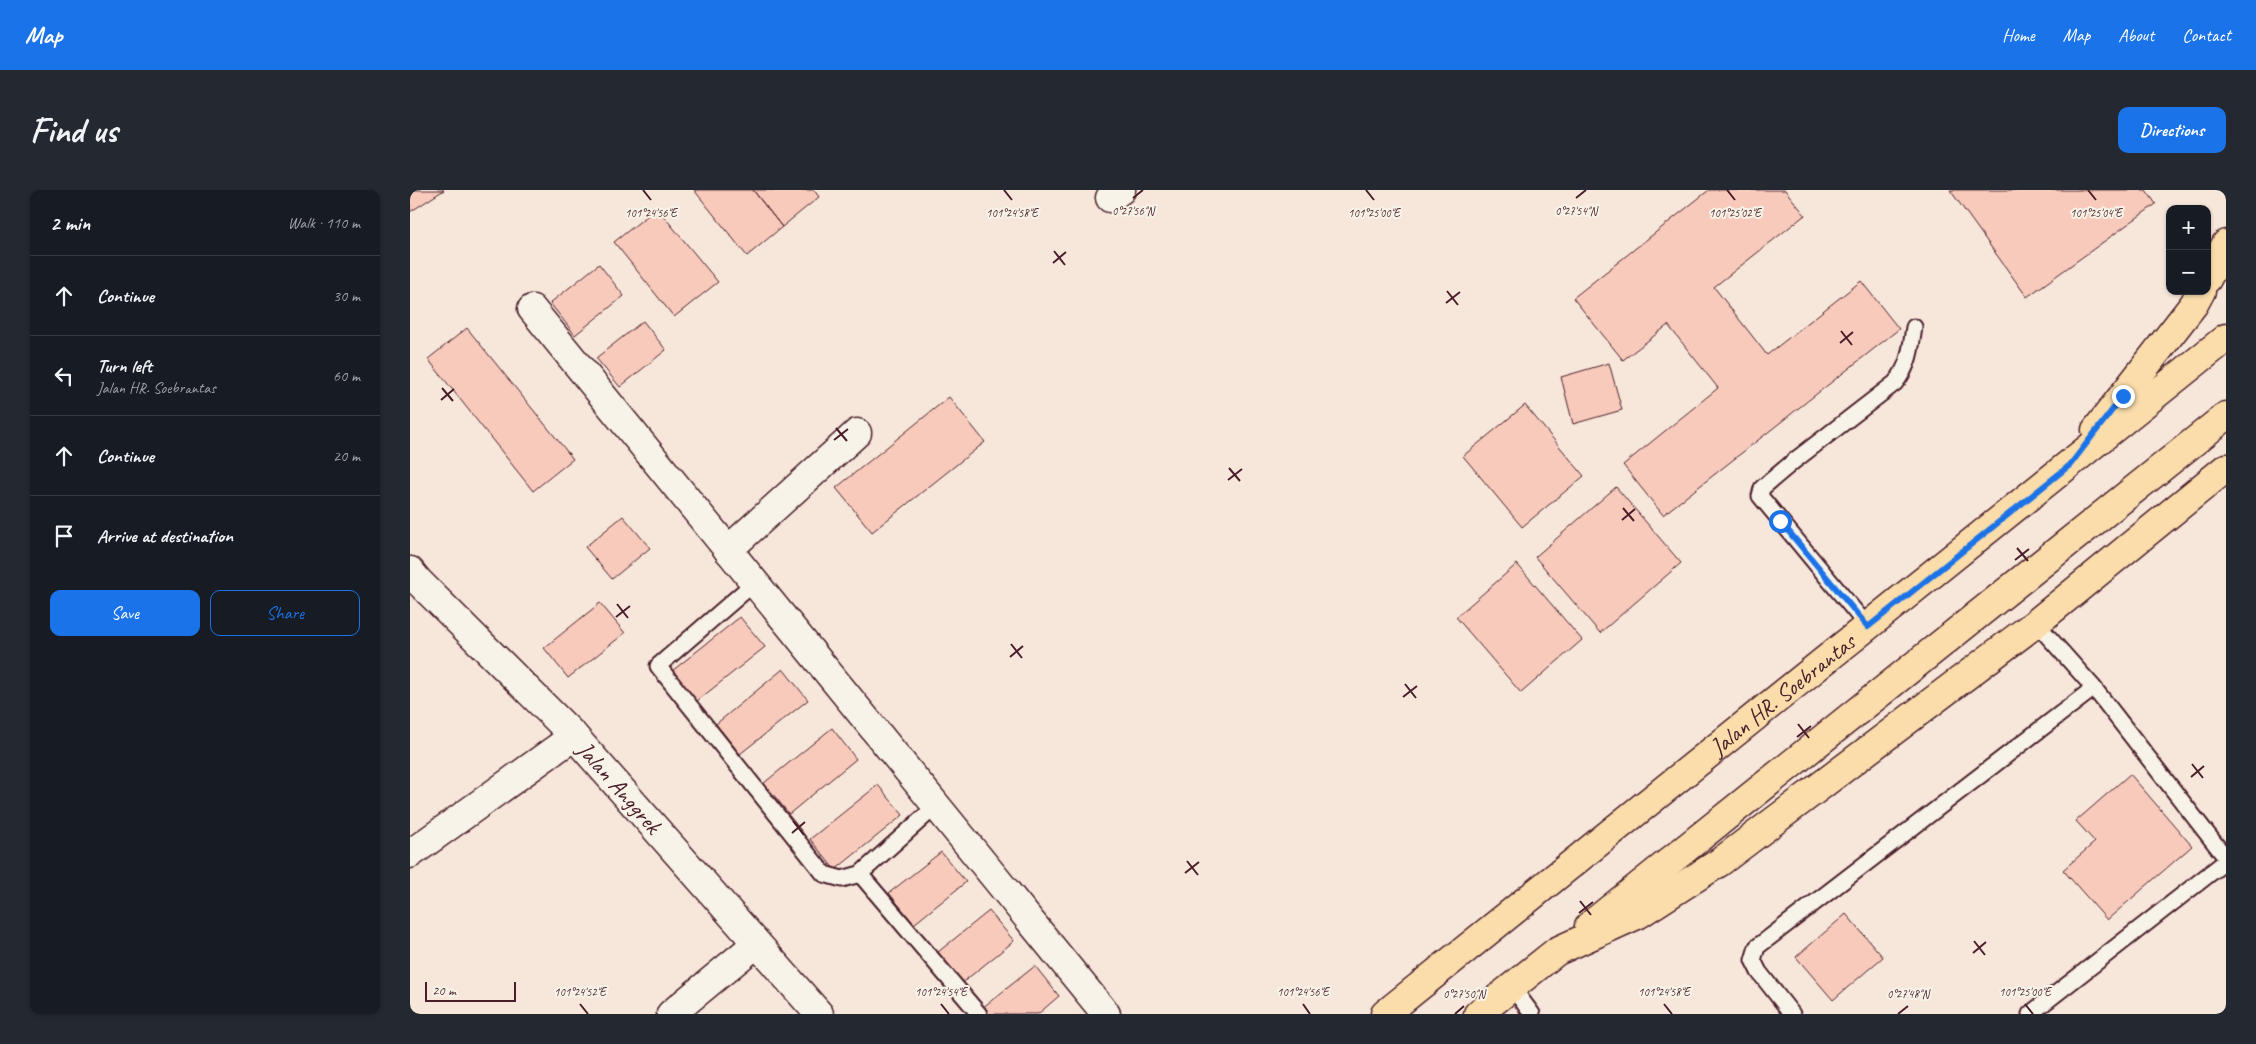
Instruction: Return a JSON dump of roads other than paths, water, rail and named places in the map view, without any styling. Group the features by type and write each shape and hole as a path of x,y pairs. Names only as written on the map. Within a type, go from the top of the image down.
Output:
{"main road":[{"path":"2211,272 2226,244"},
{"path":"2070,465 2194,304 2199,295"},
{"name":"Jalan HR. Soebrantas","path":"1385,1014 2226,338"},
{"path":"1478,1014 2226,416"},
{"path":"1557,952 1640,914 1720,862 2036,623 2226,468"}],"street":[{"path":"532,308 1106,1014"},
{"path":"728,550 857,433"},
{"name":"Jalan Anggrek","path":"413,580 574,736 819,1014"},
{"path":"410,854 574,736"},
{"path":"671,1014 756,944"}],"lane":[{"path":"1868,627 1760,496 1762,488 1794,461 1895,383 1908,362 1914,327"},
{"path":"754,583 658,666 824,874 842,880 860,874 936,806"},
{"path":"2030,1014 2226,860 2094,688 2036,623"},
{"path":"1792,1014 1758,972 1753,960 1757,948 2094,688"},
{"path":"860,874 979,1014"},
{"path":"1512,987 1532,1014"}]}
